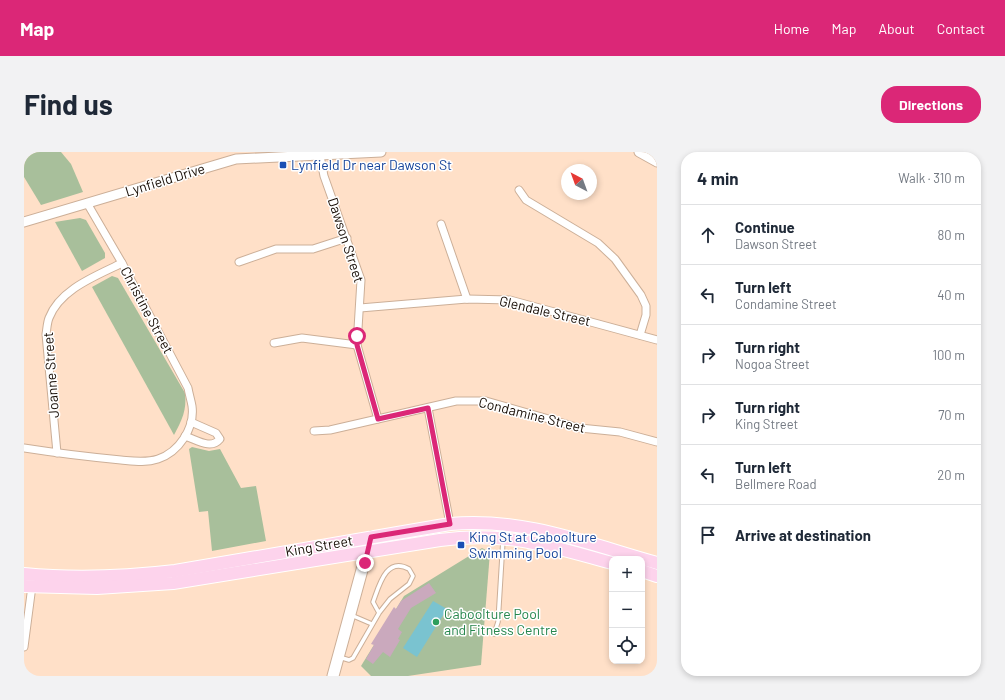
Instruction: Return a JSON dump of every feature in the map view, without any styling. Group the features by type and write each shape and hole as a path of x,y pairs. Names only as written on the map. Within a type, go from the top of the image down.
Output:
{"main road":[{"name":"King Street","path":"24,574 77,578 138,575 175,571 450,524 478,522 515,525 541,530 657,563"},
{"path":"333,676 371,537"},
{"name":"King Street","path":"28,586 116,588 173,583 463,537 504,537 539,543 609,562"},
{"path":"597,559 600,547"},
{"path":"645,572 657,576"}],"street":[{"name":"Lynfield Drive","path":"24,222 236,159 381,152"},
{"path":"639,152 657,162"},
{"name":"Dawson Street","path":"320,156 324,176 361,280 357,345 378,419"},
{"path":"519,190 526,200 598,243 615,259 641,295 646,306 646,315 640,335"},
{"name":"Christine Street","path":"24,448 88,458 145,461 159,459 174,449 185,436 191,422 192,407 188,388 122,263 87,203"},
{"path":"441,224 467,299"},
{"path":"239,262 276,249 313,249 347,238"},
{"name":"Joanne Street","path":"57,453 46,334 48,318 58,302 80,284 122,263"},
{"name":"Glendale Street","path":"360,308 467,299 491,298 510,300 657,340"},
{"path":"274,343 308,338 357,345"},
{"name":"Condamine Street","path":"314,431 330,430 456,401 486,401 580,428 620,432 657,442"},
{"path":"428,408 450,524"},
{"path":"185,436 210,445 217,444 220,439 216,433 191,422"},
{"path":"24,647 28,586"}],"lane":[{"path":"494,634 498,622 504,537"},
{"path":"338,656 349,660 353,658 379,613 390,599 409,584 413,576 409,569 396,566 391,568 383,576 373,602 379,613"},
{"path":"350,615 372,624"}],"green space":[{"path":"24,152 61,152 71,164 83,192 41,205 24,177"},
{"path":"80,218 86,220 105,253 105,258 82,271 55,222"},
{"path":"112,276 118,278 185,393 183,415 174,435 92,287"},
{"path":"192,447 209,451 220,449 241,488 256,486 266,541 212,551 208,511 199,512 189,449"},
{"name":"Caboolture Pool and Fitness Centre","path":"482,548 490,552 481,665 408,676 371,676 361,666 404,596"}],"water":[{"path":"433,601 447,609 417,657 403,648"}],"building":[{"path":"429,583 436,593 411,608 398,629 402,632 398,639 400,640 390,657 383,652 373,664 366,659 374,645 371,644 394,607 396,609 401,601"}],"place":[{"name":"Lynfield Dr near Dawson St","path":"283,165"},
{"name":"King St at Caboolture Swimming Pool","path":"461,545"},
{"name":"Caboolture Pool and Fitness Centre","path":"436,622"}],"route":[{"path":"357,336 357,345 378,419 428,408 450,524 371,537 365,563"}]}
